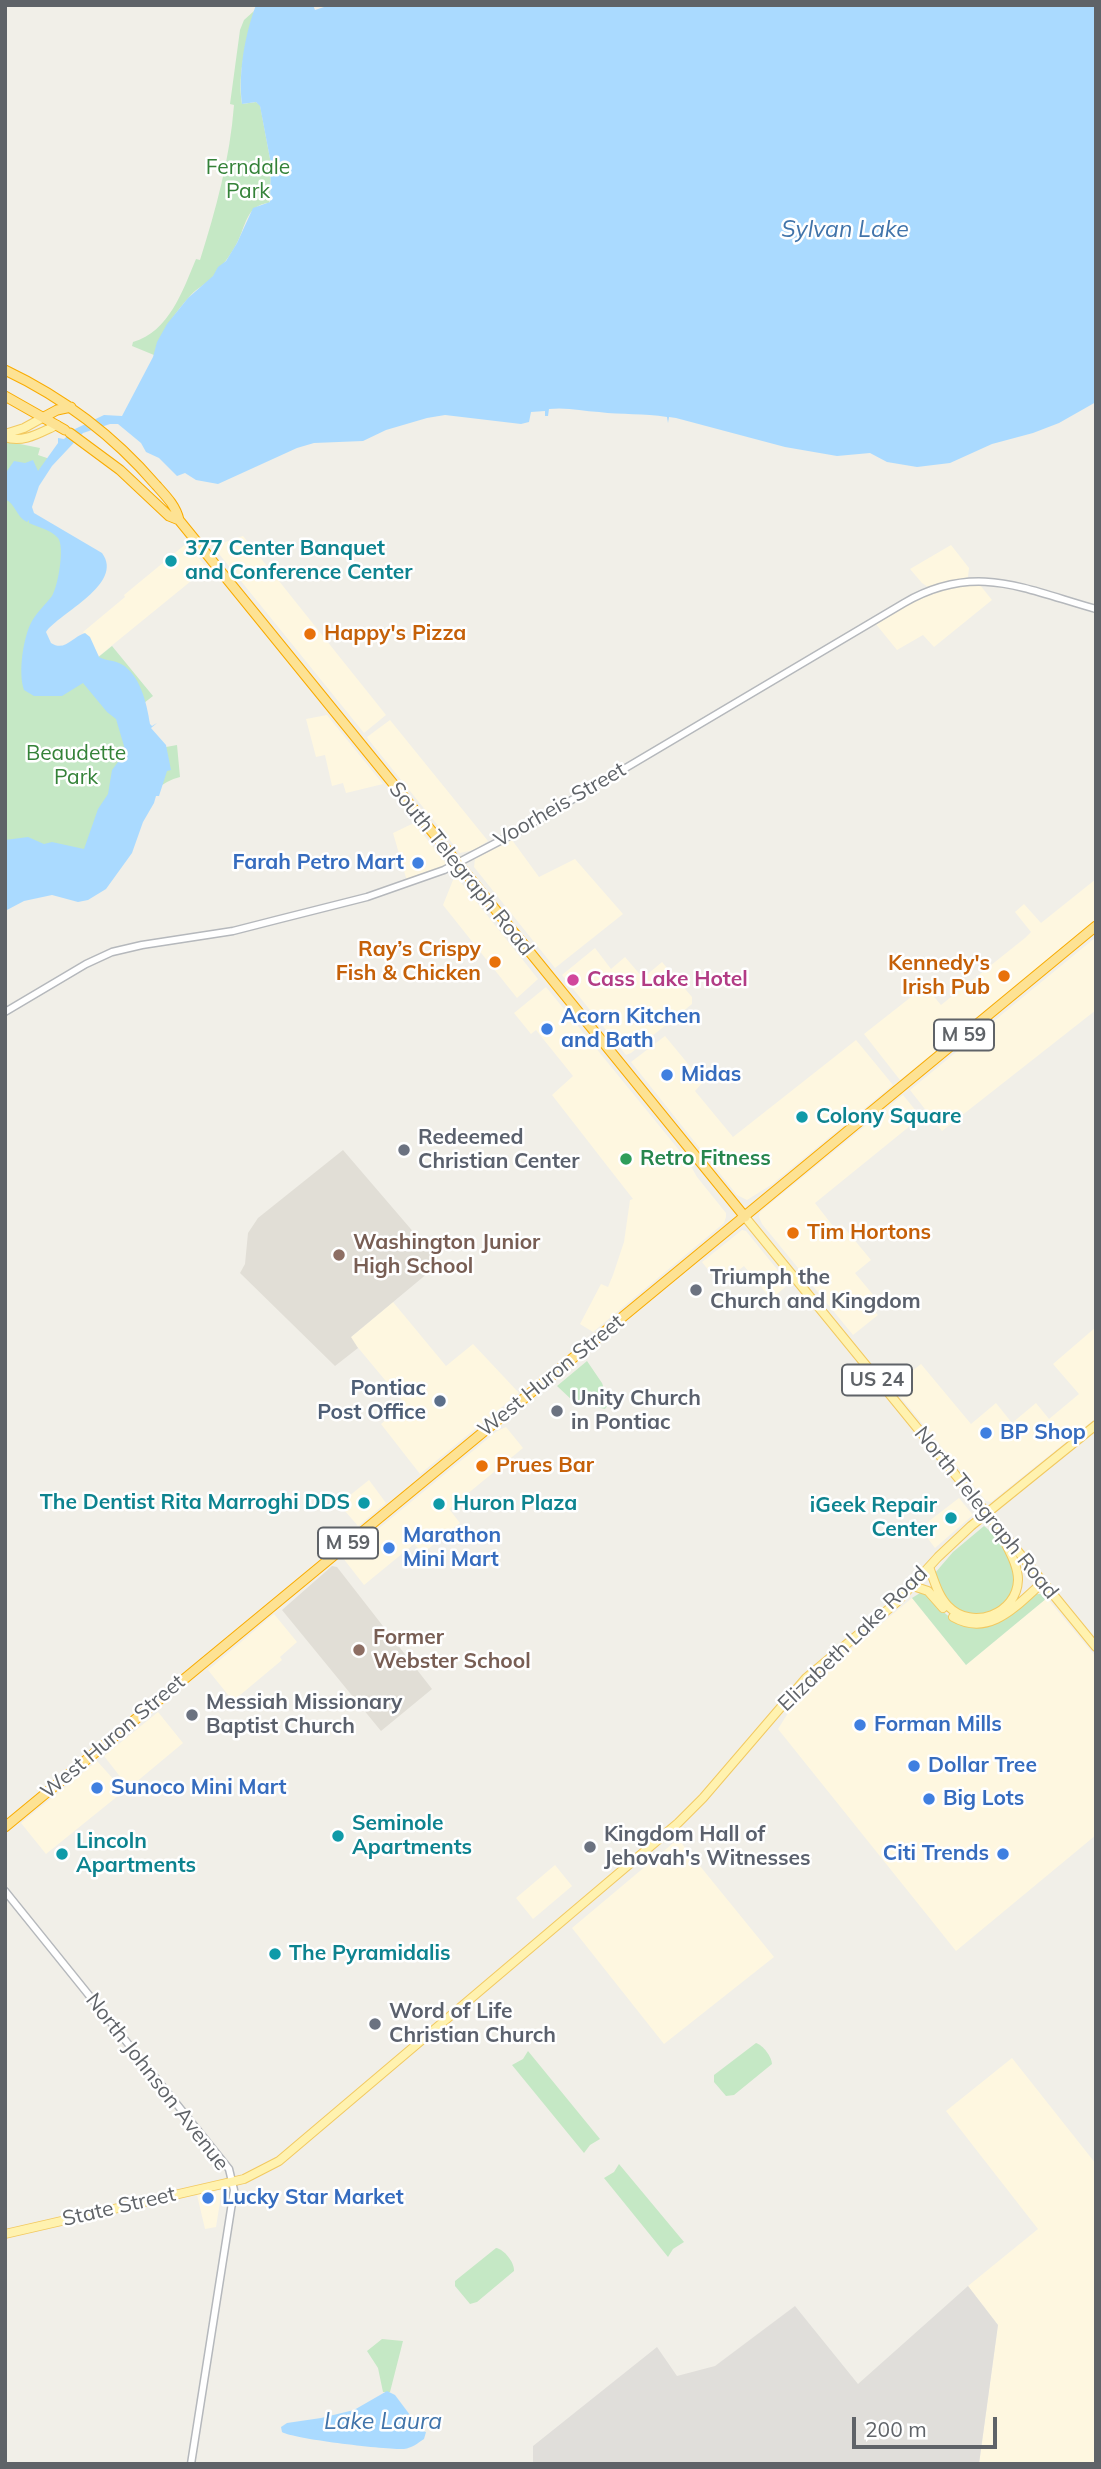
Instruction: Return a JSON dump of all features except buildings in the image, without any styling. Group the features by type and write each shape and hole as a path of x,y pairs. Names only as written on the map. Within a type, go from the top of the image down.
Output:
{"highway":[{"name":"US 24","path":"5,370 71,407 100,428 156,485 177,510 179,520"},
{"name":"US 24","path":"5,396 67,432 128,477 169,516 179,520"},
{"path":"44,417 71,407"},
{"name":"South Telegraph Road","path":"179,520 745,1217"},
{"name":"West Huron Street","path":"5,1827 1096,926"}],"main road":[{"path":"5,435 44,417"},
{"path":"5,435 17,439 67,432"},
{"name":"North Telegraph Road","path":"745,1217 1096,1647"},
{"name":"Elizabeth Lake Road","path":"232,2181 258,2173 286,2155 678,1823 703,1798 800,1684 913,1586 950,1545 986,1513 1096,1425"},
{"path":"929,1567 943,1599 954,1611 977,1619 995,1614 1012,1600 1018,1578 1016,1566 999,1529"},
{"path":"913,1586 928,1591 955,1618 979,1624 1000,1618 1043,1582"},
{"name":"State Street","path":"5,2234 232,2181"}],"street":[{"name":"Voorheis Street","path":"5,1012 86,964 113,952 238,930 349,902 380,893 456,863 521,830 929,590 969,580 998,582 1096,609"},
{"name":"North Johnson Avenue","path":"5,1891 229,2169 234,2190 191,2464"}],"shaded area":[{"path":"243,536 386,715 364,733 215,549 216,545"},
{"path":"187,543 207,568 99,656 83,632"},
{"path":"951,545 969,568 968,577 928,587 910,569"},
{"path":"977,584 992,600 934,647 923,635 897,650 875,623 943,588"},
{"path":"327,715 383,784 346,793 343,783 332,786 325,755 316,757 306,719"},
{"path":"390,720 488,841 474,850 460,853 368,739 367,737"},
{"path":"414,823 446,863 407,881 393,833"},
{"path":"512,840 539,877 575,859 623,914 555,968 474,867 475,859"},
{"path":"455,875 538,979 517,998 443,905"},
{"path":"1096,879 1096,919 900,1080 864,1034 925,986 941,1005 1025,938 1031,932 1015,912 1024,904 1041,923"},
{"path":"1096,937 1096,1010 942,1131 910,1090"},
{"path":"595,948 611,969 625,957 643,978 662,962 692,997 692,1004 626,1055 562,975"},
{"path":"546,987 688,1161 697,1177 726,1213 724,1223 593,1332 580,1324 601,1284 608,1287 624,1242 630,1200 633,1199 552,1095 573,1076 536,1030 531,1034 514,1013"},
{"path":"665,1036 703,1082 695,1091 733,1137 856,1040 893,1085 771,1185 747,1200 737,1195 631,1062"},
{"path":"903,1095 921,1117 815,1203 836,1230 842,1225 871,1260 855,1273 879,1302 871,1307 878,1315 853,1335 762,1224 760,1212"},
{"name":"Washington Junior High School","path":"343,1150 440,1263 351,1337 358,1348 335,1366 240,1273 245,1264 248,1233 258,1218"},
{"path":"742,1230 746,1231 789,1284 771,1299 744,1266 720,1285 702,1262"},
{"path":"393,1302 446,1366 473,1344 519,1393 420,1474 381,1424 405,1404 350,1338"},
{"path":"1096,1327 1096,1418 991,1502 986,1501 892,1387 921,1364 971,1424 996,1403 1012,1423 1036,1403 1049,1419 1079,1394 1053,1364"},
{"path":"506,1427 523,1448 449,1509 460,1523 423,1553 414,1544 364,1585 343,1558 497,1431"},
{"path":"369,1480 386,1503 358,1526 339,1504"},
{"path":"959,1498 973,1515 935,1548 920,1528"},
{"name":"Former Webster School","path":"332,1566 337,1567 432,1689 381,1731 282,1610"},
{"path":"912,1598 966,1665 1047,1598 1096,1657 1096,1835 956,1951 778,1729 798,1697 815,1679"},
{"path":"274,1614 297,1642 280,1657 282,1660 233,1701 208,1670"},
{"path":"158,1712 183,1743 129,1788 104,1756"},
{"path":"97,1761 124,1791 46,1854 21,1823"},
{"path":"678,1839 774,1957 664,2044 572,1928"},
{"path":"555,1865 572,1886 533,1919 516,1898"},
{"path":"1012,2058 1096,2164 1096,2464 979,2464 998,2325 968,2286 1038,2229 946,2111"},
{"path":"222,2190 216,2227 205,2229 197,2195"},
{"path":"968,2286 998,2325 979,2464 533,2464 533,2446 657,2347 677,2376 715,2366 795,2306 858,2384"}],"green space":[{"name":"Ferndale Park","path":"254,11 244,57 242,104 256,102 260,105 271,164 270,200 251,212 229,256 212,278 179,309 165,330 154,355 132,346 133,342 146,337 165,320 180,296 196,259 200,260 226,164 234,105 230,104 240,30 244,20"},
{"name":"Beaudette Park","path":"5,441 40,448 38,455 53,460 29,495 27,514 62,535 81,555 34,641 59,689 112,646 153,696 144,703 144,743 166,747 177,745 180,777 167,782 144,800 99,861 5,882"},
{"path":"587,1361 602,1383 609,1403 605,1409 573,1401 557,1386"},
{"path":"984,1526 1011,1560 1015,1576 1014,1586 1004,1604 987,1614 977,1616 957,1610 949,1603 935,1573 953,1552"},
{"path":"920,1593 933,1599 950,1617 971,1625 1034,1594 1047,1598 966,1665 912,1598"},
{"path":"756,2043 767,2052 772,2064 734,2095 726,2096 714,2082 714,2075"},
{"path":"528,2051 600,2139 584,2153 512,2065 523,2059"},
{"path":"619,2164 684,2242 673,2249 668,2257 604,2178 614,2172"},
{"path":"496,2248 508,2257 514,2271 477,2302 470,2304 455,2286 455,2281"},
{"path":"382,2339 403,2341 390,2392 383,2392 378,2368 367,2351"}],"water":[{"name":"Sylvan Lake","path":"256,5 313,5 315,10 324,5 1096,5 1096,402 1059,423 1033,433 992,444 950,463 917,467 887,462 870,453 837,456 785,447 676,418 669,417 668,423 667,417 549,409 548,416 545,416 545,411 531,412 529,422 521,424 445,415 386,430 363,441 314,443 218,484 196,480 185,473 177,476 159,458 146,452 141,443 118,424 83,433 52,466 39,486 32,507 34,513 102,553 107,565 105,576 98,587 46,632 51,643 60,646 85,633 90,637 99,657 128,669 138,682 150,724 152,726 157,723 151,728 166,745 171,770 167,771 159,796 156,796 143,822 132,853 106,889 88,900 78,902 52,895 24,901 5,911 5,840 28,837 44,844 52,842 84,849 98,809 108,794 112,770 124,746 116,719 83,683 62,696 34,696 24,690 22,655 26,636 34,618 52,596 60,567 61,549 55,535 29,523 29,520 23,520 5,499 5,474 14,461 25,463 33,460 38,471 58,443 58,438 64,439 75,429 104,415 122,416 167,324 188,298 226,261 253,208 270,202 271,164 260,106 256,102 242,104 241,92 243,54"},
{"name":"Lake Laura","path":"387,2391 395,2395 422,2431 426,2432 424,2439 410,2448 341,2444 282,2432 281,2427 287,2423 354,2410"}],"place":[{"name":"377 Center Banquet and Conference Center","path":"171,561"},
{"name":"Happy's Pizza","path":"310,634"},
{"name":"Farah Petro Mart","path":"418,863"},
{"name":"Ray’s Crispy Fish & Chicken","path":"495,962"},
{"name":"Kennedy's Irish Pub","path":"1004,976"},
{"name":"Cass Lake Hotel","path":"573,980"},
{"name":"Acorn Kitchen and Bath","path":"547,1029"},
{"name":"Midas","path":"667,1075"},
{"name":"Colony Square","path":"802,1117"},
{"name":"Redeemed Christian Center","path":"404,1150"},
{"name":"Retro Fitness","path":"626,1159"},
{"name":"Tim Hortons","path":"793,1233"},
{"name":"Washington Junior High School","path":"339,1255"},
{"name":"Triumph the Church and Kingdom","path":"696,1290"},
{"name":"Pontiac Post Office","path":"440,1401"},
{"name":"Unity Church in Pontiac","path":"557,1411"},
{"name":"BP Shop","path":"986,1433"},
{"name":"Prues Bar","path":"482,1466"},
{"name":"The Dentist Rita Marroghi DDS","path":"364,1503"},
{"name":"Huron Plaza","path":"439,1504"},
{"name":"iGeek Repair Center","path":"951,1518"},
{"name":"Marathon Mini Mart","path":"389,1548"},
{"name":"Former Webster School","path":"359,1650"},
{"name":"Messiah Missionary Baptist Church","path":"192,1715"},
{"name":"Forman Mills","path":"860,1725"},
{"name":"Dollar Tree","path":"914,1766"},
{"name":"Sunoco Mini Mart","path":"97,1788"},
{"name":"Big Lots","path":"929,1799"},
{"name":"Seminole Apartments","path":"338,1836"},
{"name":"Kingdom Hall of Jehovah's Witnesses","path":"590,1847"},
{"name":"Lincoln Apartments","path":"62,1854"},
{"name":"Citi Trends","path":"1003,1854"},
{"name":"The Pyramidalis","path":"275,1954"},
{"name":"Word of Life Christian Church","path":"375,2024"},
{"name":"Lucky Star Market","path":"208,2198"}]}
